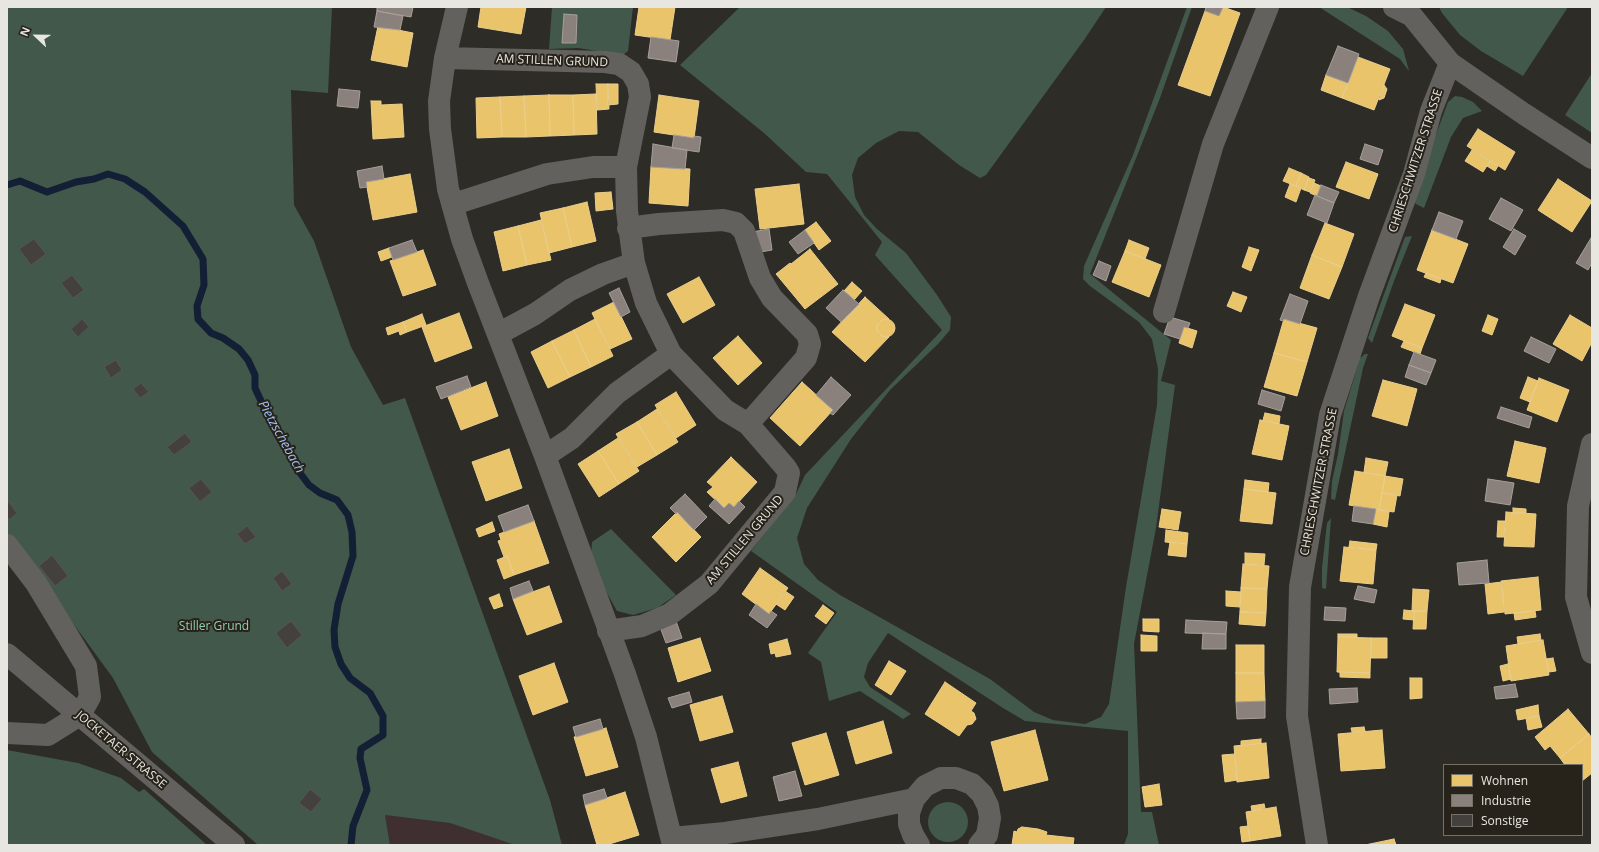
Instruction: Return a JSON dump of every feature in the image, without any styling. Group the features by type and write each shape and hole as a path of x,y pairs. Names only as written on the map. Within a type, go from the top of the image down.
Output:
{"street":[{"path":"457,7 445,58 439,101 440,129 448,188 454,204 462,239 478,283 545,456 625,674 646,737 672,841 818,819 914,799"},
{"path":"1164,312 1213,144 1268,7"},
{"path":"1405,10 1450,63 1592,158"},
{"name":"AM STILLEN GRUND","path":"445,58 605,62 620,64 631,72 638,84 640,97 626,167 628,228 634,263 646,303 671,354 724,410 748,424 789,473 785,492 709,584 670,614 642,626 608,631"},
{"name":"CHRIESCHWITZER STRASSE","path":"1317,845 1297,716 1300,587 1330,415 1369,296 1414,174 1431,111 1450,63"},
{"path":"454,204 547,174 593,167 626,167"},
{"path":"628,228 659,224 723,220 736,223 744,231 760,278 772,298 807,334 810,344 806,358 748,424"},
{"path":"498,334 535,314 570,290 603,274 634,263"},
{"path":"545,456 572,438 617,392 671,354"},
{"path":"1592,444 1578,506 1576,596 1592,653"},
{"path":"7,545 36,583 86,666 90,696 80,715 48,735 7,733"},
{"name":"JOCKETAER STRASSE","path":"7,654 234,845"},
{"path":"919,845 909,824 909,813 914,799 925,786 941,778 956,778 972,784 982,794 988,806 990,818 987,834 979,845"}],"shaded area":[{"path":"385,815 450,823 515,845 390,845"}],"green space":[{"name":"Stiller Grund","path":"7,7 332,7 328,93 291,90 294,205 314,241 351,347 383,405 405,398 550,800 562,845 515,845 450,823 385,815 390,845 258,845 152,752 113,678 7,533"},
{"path":"552,7 633,7 628,51 623,55 578,48 549,49"},
{"path":"740,7 1106,7 1084,40 986,175 980,178 959,165 918,132 899,131 876,143 858,158 852,175 855,197 864,215 877,229 906,253 937,295 951,317 950,330 938,344 890,390 851,439 807,508 797,538 804,564 818,580 840,595 990,679 1034,712 1053,720 1085,724 1101,717 1109,704 1126,587 1157,405 1158,369 1152,339 1139,322 1090,286 1083,279 1084,266 1133,155 1187,7 1192,7 1160,98 1090,274 1171,340 1161,381 1175,385 1156,528 1134,644 1141,812 1152,812 1159,845 1124,845 1128,834 1128,731 1025,721 888,633 868,663 864,677 870,687 911,714 903,719 860,691 829,701 821,662 808,653 837,612 751,551 796,494 805,475 942,330 875,255 882,242 827,174 806,172 764,133 680,65"},
{"path":"1319,7 1347,7 1366,16 1388,31 1403,49 1409,71 1400,59"},
{"path":"1439,7 1568,7 1523,76 1481,51 1460,35"},
{"path":"1592,73 1592,133 1565,115"},
{"path":"1455,96 1462,97 1473,102 1482,111 1463,118 1451,137 1424,208 1416,204 1412,199 1448,102"},
{"path":"1412,236 1372,343 1368,338 1405,237"},
{"path":"1365,354 1368,354 1363,368 1335,500 1331,499 1332,481 1338,454 1344,411 1360,358"},
{"path":"1331,518 1326,589 1322,588 1322,568 1327,523"},
{"path":"611,529 676,595 657,608 633,615 617,611 602,584 591,555 592,542"},
{"path":"7,750 78,763 121,778 139,792 144,789 207,845 7,845"},
{"path":"944,802 952,802 959,805 965,811 968,822 965,833 959,839 952,842 944,842 937,839 931,833 928,826 928,818 931,811 937,805"}],"building: Wohnen":[{"path":"481,7 526,7 521,34 478,27"},
{"path":"639,7 675,7 670,40 635,35"},
{"path":"1223,7 1240,13 1210,96 1178,85 1205,11 1219,16"},
{"path":"378,26 413,33 407,67 371,60"},
{"path":"1358,57 1390,69 1374,110 1342,98"},
{"path":"1326,75 1348,83 1342,98 1321,90"},
{"path":"596,84 608,84 609,109 597,110"},
{"path":"608,84 618,84 618,104 608,105"},
{"path":"1384,85 1387,89 1384,98 1379,100"},
{"path":"596,94 597,134 574,135 573,95"},
{"path":"549,95 573,95 574,135 550,136"},
{"path":"549,95 550,136 526,137 524,96"},
{"path":"659,95 699,101 694,138 654,132"},
{"path":"524,96 526,137 502,137 500,97"},
{"path":"500,97 502,137 477,138 476,98"},
{"path":"371,101 381,101 381,105 402,104 404,137 373,139"},
{"path":"1478,129 1515,152 1505,170 1467,146"},
{"path":"1472,150 1490,161 1483,172 1465,161"},
{"path":"1490,161 1498,166 1495,171 1487,166"},
{"path":"1346,162 1378,174 1369,199 1336,187"},
{"path":"651,167 690,169 688,206 649,203"},
{"path":"1289,168 1301,173 1296,186 1283,181"},
{"path":"1301,173 1309,177 1304,190 1296,186"},
{"path":"410,174 417,212 373,220 366,182"},
{"path":"1309,178 1315,180 1310,192 1304,190"},
{"path":"1558,179 1592,201 1572,232 1538,210"},
{"path":"1314,183 1321,186 1317,196 1310,193"},
{"path":"799,184 804,224 760,229 755,189"},
{"path":"1290,184 1301,188 1296,202 1285,197"},
{"path":"611,192 613,209 596,211 595,193"},
{"path":"587,202 596,241 572,247 563,208"},
{"path":"563,208 572,247 549,253 540,213"},
{"path":"541,220 551,260 527,265 518,226"},
{"path":"816,222 831,241 819,250 805,230"},
{"path":"1325,223 1354,234 1342,267 1312,255"},
{"path":"518,226 527,265 503,271 494,232"},
{"path":"1432,230 1468,244 1453,283 1417,270"},
{"path":"1129,240 1149,248 1145,259 1125,251"},
{"path":"1249,247 1259,250 1251,271 1242,267"},
{"path":"389,248 392,257 381,261 378,252"},
{"path":"810,249 838,284 805,309 776,274"},
{"path":"423,250 436,285 403,296 390,261"},
{"path":"1125,251 1161,265 1149,297 1112,282"},
{"path":"1312,255 1342,267 1329,299 1300,288"},
{"path":"1426,273 1441,279 1440,283 1424,277"},
{"path":"699,277 715,305 683,323 667,294"},
{"path":"852,282 862,291 854,300 844,291"},
{"path":"1233,292 1247,297 1241,312 1227,306"},
{"path":"865,297 889,319 882,320 877,325 877,331 882,336 889,337 865,362 832,332"},
{"path":"614,302 632,339 610,349 592,313"},
{"path":"1405,304 1435,315 1422,348 1392,336"},
{"path":"459,313 472,348 435,362 422,327"},
{"path":"422,314 426,325 407,332 403,322"},
{"path":"1488,315 1498,319 1492,335 1482,331"},
{"path":"1570,315 1592,328 1592,342 1582,361 1553,344"},
{"path":"595,319 613,356 591,367 574,330"},
{"path":"886,319 892,322 895,328 892,334 886,337 880,334 877,328 880,322"},
{"path":"1284,319 1317,328 1307,362 1274,353"},
{"path":"403,322 407,332 400,335 399,331 388,335 386,328"},
{"path":"1184,327 1197,331 1192,348 1179,343"},
{"path":"574,330 591,367 570,377 552,341"},
{"path":"738,336 762,363 738,385 713,358"},
{"path":"552,341 570,377 548,388 531,352"},
{"path":"1404,341 1422,348 1420,354 1401,347"},
{"path":"1274,353 1307,362 1297,396 1264,387"},
{"path":"1528,377 1538,381 1530,402 1520,398"},
{"path":"1539,378 1569,390 1557,422 1527,410"},
{"path":"1383,380 1417,389 1407,426 1372,416"},
{"path":"486,382 498,416 461,430 448,397"},
{"path":"802,382 833,410 800,446 770,418"},
{"path":"676,392 696,425 676,438 655,405"},
{"path":"657,409 678,442 657,455 637,422"},
{"path":"1265,413 1280,416 1279,424 1263,420"},
{"path":"1260,420 1289,426 1282,460 1252,454"},
{"path":"637,422 657,455 637,467 616,434"},
{"path":"618,438 639,471 619,484 598,451"},
{"path":"1515,441 1546,448 1539,483 1507,476"},
{"path":"509,449 522,488 486,501 472,462"},
{"path":"598,451 619,484 599,497 578,464"},
{"path":"731,457 757,482 734,507 729,503 724,508 707,492 713,487 707,482"},
{"path":"1366,458 1388,462 1385,476 1364,472"},
{"path":"1355,471 1385,476 1379,510 1349,505"},
{"path":"1385,476 1403,479 1400,496 1382,493"},
{"path":"1245,480 1269,483 1268,492 1244,489"},
{"path":"1244,489 1276,493 1272,524 1240,521"},
{"path":"1382,493 1397,495 1394,512 1379,510"},
{"path":"1513,508 1526,509 1526,513 1513,513"},
{"path":"1162,509 1181,512 1178,530 1159,527"},
{"path":"1376,509 1389,512 1387,527 1373,524"},
{"path":"677,512 701,537 676,562 652,537"},
{"path":"1506,512 1536,514 1534,547 1504,546"},
{"path":"534,521 549,563 514,575 507,556 504,557 498,541 501,540 499,534"},
{"path":"1498,521 1505,521 1504,537 1497,537"},
{"path":"492,522 495,531 479,537 476,529"},
{"path":"1166,530 1188,533 1187,544 1165,542"},
{"path":"1350,541 1377,544 1376,550 1349,547"},
{"path":"1170,542 1187,544 1186,557 1168,555"},
{"path":"1344,547 1376,550 1373,584 1340,581"},
{"path":"1245,553 1265,554 1264,565 1245,564"},
{"path":"507,556 514,575 504,579 497,560"},
{"path":"1243,564 1269,566 1267,589 1241,588"},
{"path":"760,568 788,588 769,614 742,594"},
{"path":"1538,577 1541,610 1505,614 1501,581"},
{"path":"1502,582 1504,612 1488,614 1485,584"},
{"path":"549,586 562,622 527,635 513,599"},
{"path":"1241,588 1267,589 1266,613 1240,612"},
{"path":"1413,589 1429,590 1427,611 1412,611"},
{"path":"785,591 794,597 785,610 776,604"},
{"path":"1226,591 1241,592 1240,607 1226,606"},
{"path":"499,594 503,606 494,609 489,598"},
{"path":"823,605 834,613 826,624 815,616"},
{"path":"1404,610 1414,611 1414,620 1403,619"},
{"path":"1414,611 1427,611 1426,629 1413,629"},
{"path":"1535,611 1536,617 1515,620 1514,613"},
{"path":"1240,612 1266,613 1265,626 1239,624"},
{"path":"1143,619 1159,619 1159,632 1143,631"},
{"path":"1338,634 1357,634 1357,637 1338,637"},
{"path":"1540,634 1541,640 1518,644 1517,637"},
{"path":"1141,635 1157,636 1157,651 1141,651"},
{"path":"1338,637 1371,638 1370,673 1337,672"},
{"path":"700,638 711,671 678,682 668,648"},
{"path":"1371,638 1387,638 1387,658 1371,658"},
{"path":"787,639 791,654 776,657 775,653 771,654 769,644"},
{"path":"1543,640 1549,675 1511,681 1506,646"},
{"path":"1236,645 1264,645 1264,673 1236,673"},
{"path":"1553,658 1556,671 1549,672 1546,659"},
{"path":"889,661 906,671 891,695 875,685"},
{"path":"554,663 568,702 533,715 519,676"},
{"path":"1508,664 1511,679 1503,681 1500,666"},
{"path":"1340,672 1370,673 1370,678 1340,677"},
{"path":"1236,673 1264,673 1265,701 1236,702"},
{"path":"1410,678 1422,678 1422,698 1410,699"},
{"path":"945,682 976,703 971,711 974,713 976,719 972,724 967,725 959,736 925,714"},
{"path":"722,696 733,732 700,741 690,705"},
{"path":"1538,705 1539,716 1518,720 1516,710"},
{"path":"1568,709 1589,734 1560,758 1550,746 1545,750 1535,737"},
{"path":"1539,716 1542,727 1528,730 1526,718"},
{"path":"883,721 892,753 856,764 847,732"},
{"path":"1364,727 1365,731 1352,732 1351,728"},
{"path":"606,728 618,767 586,776 574,737"},
{"path":"1035,730 1048,780 1004,791 991,742"},
{"path":"1382,730 1385,768 1341,771 1338,734"},
{"path":"826,733 839,775 805,785 792,743"},
{"path":"1589,734 1592,738 1592,773 1583,780 1583,764 1564,764 1560,758"},
{"path":"1261,739 1261,743 1241,746 1241,741"},
{"path":"1266,743 1269,778 1237,782 1234,746"},
{"path":"1235,754 1237,780 1225,782 1222,755"},
{"path":"738,762 747,796 721,803 711,769"},
{"path":"1159,784 1162,805 1145,807 1142,787"},
{"path":"625,792 639,835 606,845 597,845 585,805"},
{"path":"1264,804 1265,808 1252,811 1251,806"},
{"path":"1276,807 1281,836 1250,841 1246,812"},
{"path":"1248,826 1250,841 1242,842 1240,827"},
{"path":"1022,827 1047,832 1046,835 1074,838 1073,845 1012,845 1014,831 1017,832 1018,829"},
{"path":"1394,839 1396,845 1365,845"}],"building: Industrie":[{"path":"377,7 413,7 411,17 377,11"},
{"path":"1206,7 1223,7 1219,16 1205,11"},
{"path":"377,11 403,16 400,30 374,27"},
{"path":"564,14 577,15 576,43 562,43"},
{"path":"651,37 679,41 676,62 648,58"},
{"path":"1338,46 1359,54 1348,83 1326,75"},
{"path":"339,89 360,91 358,108 337,106"},
{"path":"674,135 694,138 694,136 701,137 699,152 672,148"},
{"path":"653,144 687,150 685,169 651,167"},
{"path":"1365,144 1383,150 1378,165 1360,159"},
{"path":"382,166 384,179 366,182 367,187 360,188 357,171"},
{"path":"1321,185 1339,192 1334,203 1317,196"},
{"path":"1315,195 1334,203 1327,223 1307,215"},
{"path":"1501,198 1523,210 1511,231 1489,219"},
{"path":"1439,212 1463,221 1456,239 1432,230"},
{"path":"769,229 772,250 755,253 752,232"},
{"path":"1514,229 1526,236 1515,255 1503,247"},
{"path":"805,230 814,243 798,254 789,242"},
{"path":"1591,238 1592,263 1588,270 1576,263"},
{"path":"412,240 417,252 393,260 389,248"},
{"path":"1099,261 1111,266 1106,281 1093,275"},
{"path":"619,288 630,312 621,317 609,293"},
{"path":"843,290 859,304 841,322 826,308"},
{"path":"1290,294 1308,301 1300,324 1284,319 1283,321 1280,320"},
{"path":"1170,317 1190,323 1188,328 1184,327 1180,339 1164,334"},
{"path":"1531,337 1556,349 1549,363 1524,351"},
{"path":"1414,352 1436,360 1431,373 1409,365"},
{"path":"1409,365 1431,373 1426,385 1405,377"},
{"path":"467,376 471,387 441,399 436,387"},
{"path":"831,377 851,395 833,415 830,413 833,410 816,395"},
{"path":"1262,390 1285,397 1281,411 1258,404"},
{"path":"1501,407 1532,417 1529,428 1497,418"},
{"path":"1488,479 1514,483 1510,505 1485,501"},
{"path":"685,494 707,517 694,530 677,512 676,514 670,508"},
{"path":"715,499 724,508 729,503 734,507 739,501 745,507 729,524 709,506"},
{"path":"528,505 534,521 504,532 498,516"},
{"path":"1354,506 1376,509 1373,524 1352,521"},
{"path":"1487,560 1489,583 1459,585 1457,563"},
{"path":"529,581 533,591 513,599 510,588"},
{"path":"1358,586 1377,590 1374,603 1354,599"},
{"path":"756,604 769,614 771,611 777,615 767,628 749,615"},
{"path":"1325,607 1346,608 1345,621 1324,620"},
{"path":"1186,620 1227,622 1226,634 1185,633"},
{"path":"676,621 682,638 666,643 660,627"},
{"path":"1203,633 1226,634 1226,649 1202,649"},
{"path":"1515,684 1518,697 1496,699 1494,687"},
{"path":"1357,688 1358,702 1330,704 1329,689"},
{"path":"689,692 692,702 672,708 668,698"},
{"path":"1265,701 1265,718 1237,719 1236,702"},
{"path":"600,719 603,729 576,737 573,727"},
{"path":"795,771 802,796 779,801 773,777"},
{"path":"604,789 607,798 585,805 583,795"}],"building: Sonstige":[{"path":"34,239 46,254 31,265 19,249"},
{"path":"72,275 84,290 73,298 61,283"},
{"path":"82,319 89,327 78,337 71,329"},
{"path":"116,360 122,370 111,378 104,367"},
{"path":"141,383 149,392 140,398 133,389"},
{"path":"185,433 192,442 174,455 167,447"},
{"path":"201,479 212,492 200,502 189,488"},
{"path":"7,500 17,513 9,520 7,517"},
{"path":"247,526 256,537 245,544 237,534"},
{"path":"52,555 68,576 55,586 39,566"},
{"path":"282,571 292,584 282,591 273,578"},
{"path":"291,621 302,635 287,648 276,633"},
{"path":"310,789 322,799 311,812 299,803"}],"waterway":[{"name":"Pietzschebach","path":"7,185 20,181 47,192 76,182 94,179 108,174 125,179 145,192 183,226 203,259 204,285 197,306 198,319 211,333 223,338 239,349 248,360 255,375 255,388 273,427 282,443 294,458 300,473 309,485 320,493 337,500 348,515 352,532 353,556 338,604 334,630 335,647 341,664 350,678 370,693 383,716 383,735 361,749 360,758 367,790 353,826 351,845"}]}
